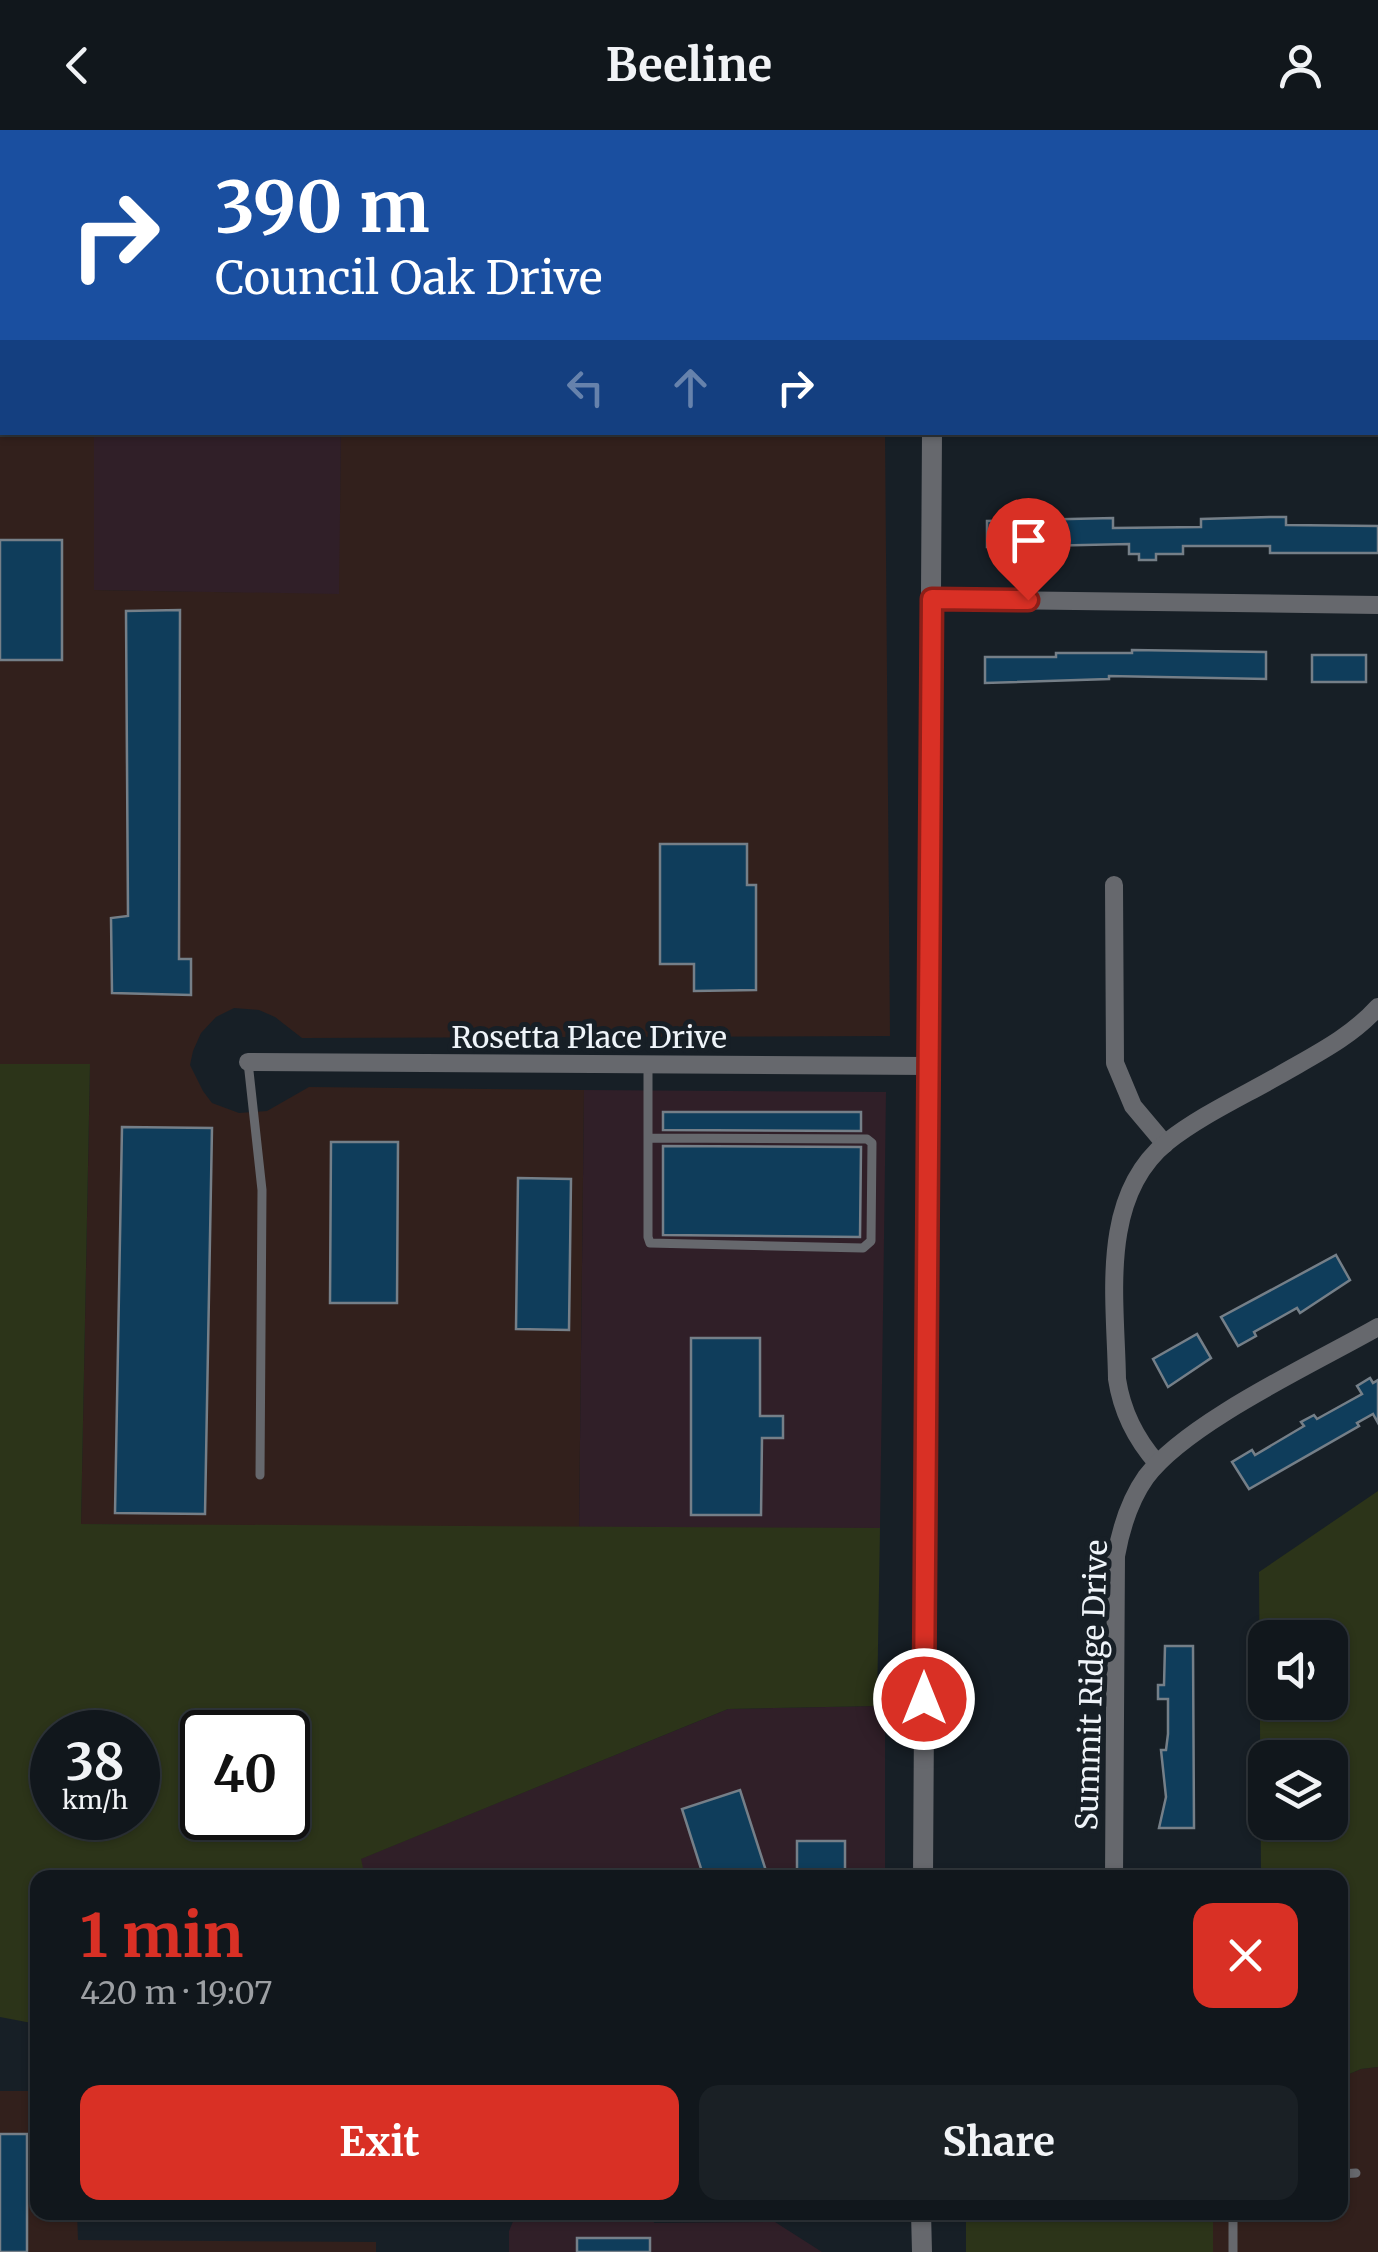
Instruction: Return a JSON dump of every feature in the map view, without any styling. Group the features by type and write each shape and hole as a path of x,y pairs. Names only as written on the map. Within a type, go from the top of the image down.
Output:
{"street":[{"path":"923,1870 932,435"},
{"path":"932,599 1378,605"},
{"path":"1114,885 1115,1063 1134,1106 1165,1144"},
{"path":"1157,1463 1134,1432 1120,1400 1116,1259 1127,1198 1137,1176 1165,1144 1345,1038 1378,1007"},
{"name":"Rosetta Place Drive","path":"248,1062 929,1066"},
{"name":"Summit Ridge Drive","path":"1114,1870 1116,1556 1130,1504 1157,1463 1194,1432 1378,1327"},
{"path":"921,2220 922,2252"}],"lane":[{"path":"248,1062 262,1190 260,1475"},
{"path":"648,1064 648,1138 650,1243 862,1248 871,1242 872,1144 867,1139 648,1138"},
{"path":"1348,2174 1356,2174"},
{"path":"1233,2252 1234,2220"}],"shaded area":[{"path":"0,435 94,435 94,590 339,594 341,435 885,435 890,1036 302,1038 275,1017 259,1010 234,1008 216,1017 201,1033 193,1051 190,1065 203,1091 212,1103 239,1113 267,1111 309,1087 584,1090 579,1528 81,1524 90,1065 0,1064"},
{"path":"94,435 341,435 340,595 93,590"},
{"path":"584,1090 886,1092 880,1528 579,1528"},
{"path":"877,1706 885,1733 885,1870 363,1870 360,1859 728,1709"},
{"path":"1378,2067 1378,2252 1213,2252 1213,2220 1348,2220 1348,2075"},
{"path":"0,2091 30,2091 30,2220 77,2220 78,2240 376,2242 376,2252 0,2252"},
{"path":"514,2220 775,2222 822,2252 509,2252 509,2231"}],"green space":[{"path":"0,1064 90,1064 81,1524 880,1528 877,1706 728,1709 361,1859 363,1870 30,1870 30,2023 0,2017"},
{"path":"1378,1491 1378,2067 1348,2075 1348,1870 1261,1870 1261,1840 1348,1840 1348,1740 1260,1740 1260,1720 1348,1720 1348,1620 1259,1620 1259,1572"},
{"path":"966,2220 1213,2220 1213,2252 966,2252"}],"building":[{"path":"1286,517 1286,525 1378,526 1378,553 1270,553 1270,546 1183,546 1183,554 1156,554 1156,560 1139,560 1139,554 1129,554 1129,544 987,547 987,521 1113,518 1113,528 1201,527 1201,519"},
{"path":"0,540 62,540 62,660 0,660"},
{"path":"180,610 179,959 191,959 191,995 112,993 111,918 128,916 126,611"},
{"path":"1266,652 1266,679 1109,676 985,683 985,657 1056,657 1056,653"},
{"path":"1312,655 1366,655 1366,682 1312,682"},
{"path":"660,844 747,844 747,885 756,885 756,990 694,991 694,964 660,964"},
{"path":"663,1112 861,1112 861,1131 663,1130"},
{"path":"122,1127 212,1128 205,1514 115,1513"},
{"path":"331,1142 398,1142 397,1303 330,1303"},
{"path":"663,1146 861,1147 860,1237 663,1235"},
{"path":"518,1178 571,1179 569,1330 516,1329"},
{"path":"1336,1255 1350,1280 1300,1313 1297,1308 1254,1332 1256,1336 1238,1346 1221,1317"},
{"path":"1197,1334 1211,1358 1168,1387 1153,1359"},
{"path":"691,1338 760,1338 760,1416 783,1416 783,1438 762,1438 761,1515 691,1515"},
{"path":"1370,1378 1373,1383 1378,1380 1378,1423 1373,1414 1357,1423 1359,1426 1249,1489 1232,1462 1252,1450 1255,1455 1304,1426 1301,1422 1314,1415 1317,1419 1362,1394 1357,1386"},
{"path":"1165,1646 1193,1646 1194,1828 1159,1828 1166,1797 1161,1750 1166,1750 1168,1699 1158,1699 1158,1685 1164,1685"},
{"path":"740,1790 766,1870 701,1870 682,1809"},
{"path":"797,1841 845,1841 845,1870 797,1870"},
{"path":"0,2134 27,2134 27,2252 0,2252"},
{"path":"577,2238 650,2238 650,2252 577,2252"}],"route":[{"path":"924,1699 932,599 1028,600"}]}
